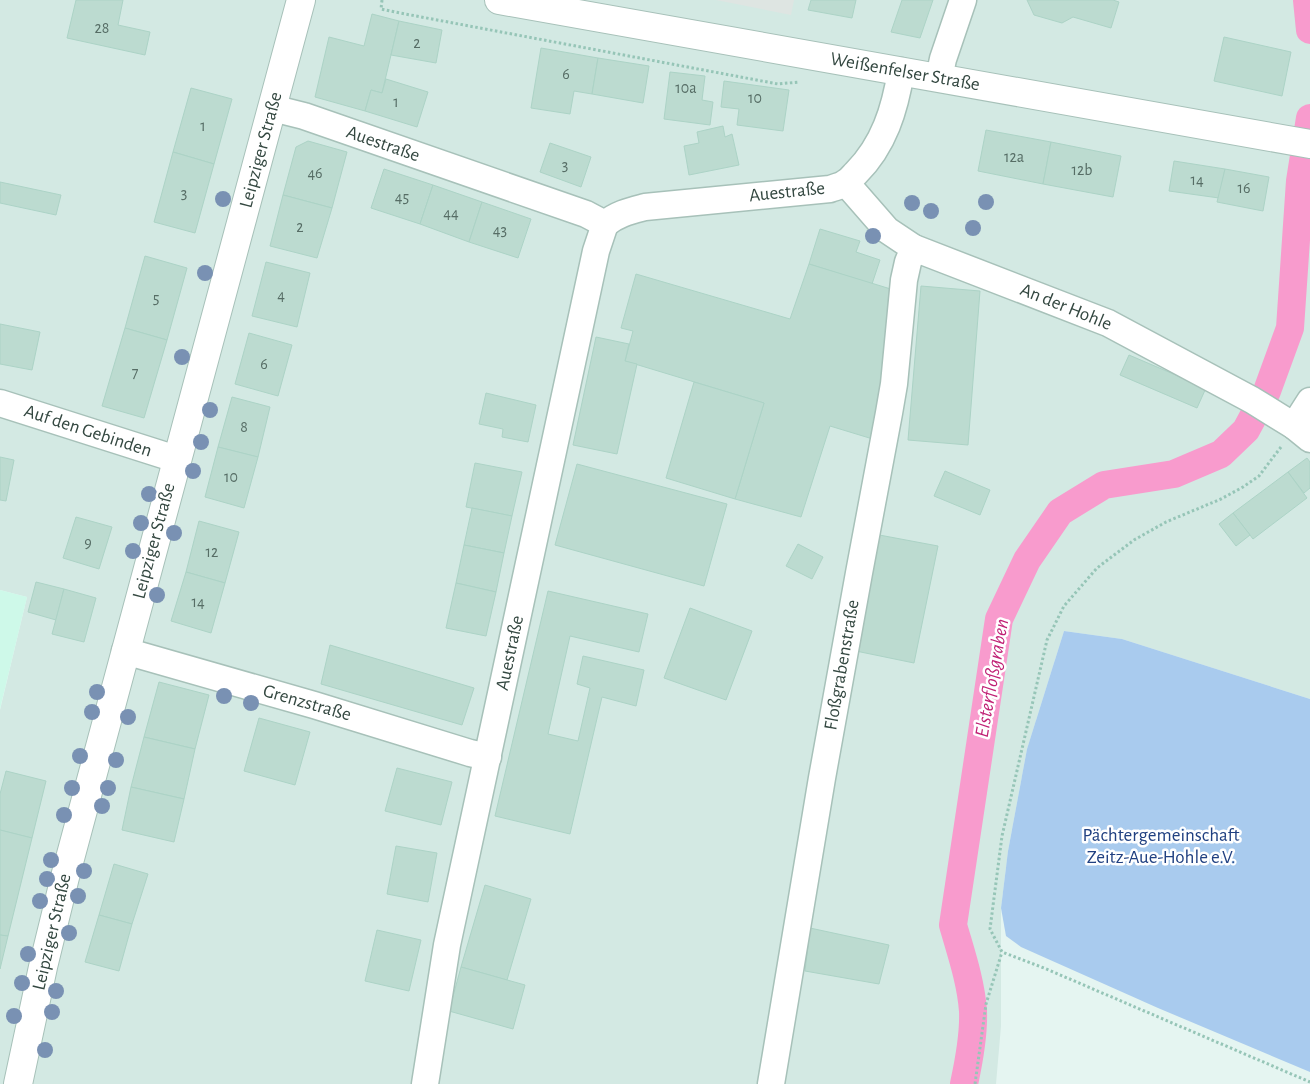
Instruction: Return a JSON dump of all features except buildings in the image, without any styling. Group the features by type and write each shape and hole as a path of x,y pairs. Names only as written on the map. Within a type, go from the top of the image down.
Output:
{"street":[{"name":"Leipziger Straße","path":"18,1084 65,876 176,458 301,0"},
{"name":"Weißenfelser Straße","path":"499,0 1301,143"},
{"path":"938,78 963,0"},
{"name":"Auestraße","path":"424,1084 447,945 596,251 605,224 625,212 645,207 830,189 846,183 875,150 886,131 901,71"},
{"name":"Auestraße","path":"272,108 304,116 577,211 605,224"},
{"name":"An der Hohle","path":"846,183 887,230 914,248 1108,323 1252,400 1293,426"},
{"name":"Floßgrabenstraße","path":"771,1084 846,641 894,384 904,280 908,262 914,248"},
{"path":"1293,426 1310,401"},
{"name":"Auf den Gebinden","path":"0,403 176,458"},
{"name":"Grenzstraße","path":"125,651 314,704 488,757"}],"path":[{"path":"1293,426 1274,457 1259,476 1221,499 1166,522 1134,540 1097,568 1064,606 1047,640 1002,836 990,929 1002,952 1310,1082"},
{"path":"975,1084 986,1004 1002,952"}],"shaded area":[{"path":"0,0 1310,0 1310,699 1122,639 1064,631 1027,749 1008,851 1001,908 1001,1026 996,1084 0,1084 0,710 27,597 0,590"},
{"path":"716,0 794,0 791,15"},
{"path":"0,590 27,597 0,709"}],"green space":[{"name":"Pächtergemeinschaft Zeitz-Aue-Hohle e.V.","path":"1064,631 1122,639 1310,699 1310,1072 1158,1008 1021,947 1006,936 1001,908 1008,851 1027,749"}],"waterway":[{"name":"Elsterfloßgraben","path":"1307,0 1310,30"},
{"name":"Elsterfloßgraben","path":"964,1084 972,1039 973,1011 968,978 953,925 999,619 1027,560 1060,512 1104,485 1174,474 1221,454 1246,430 1267,391 1290,328 1300,181 1310,118"}]}
